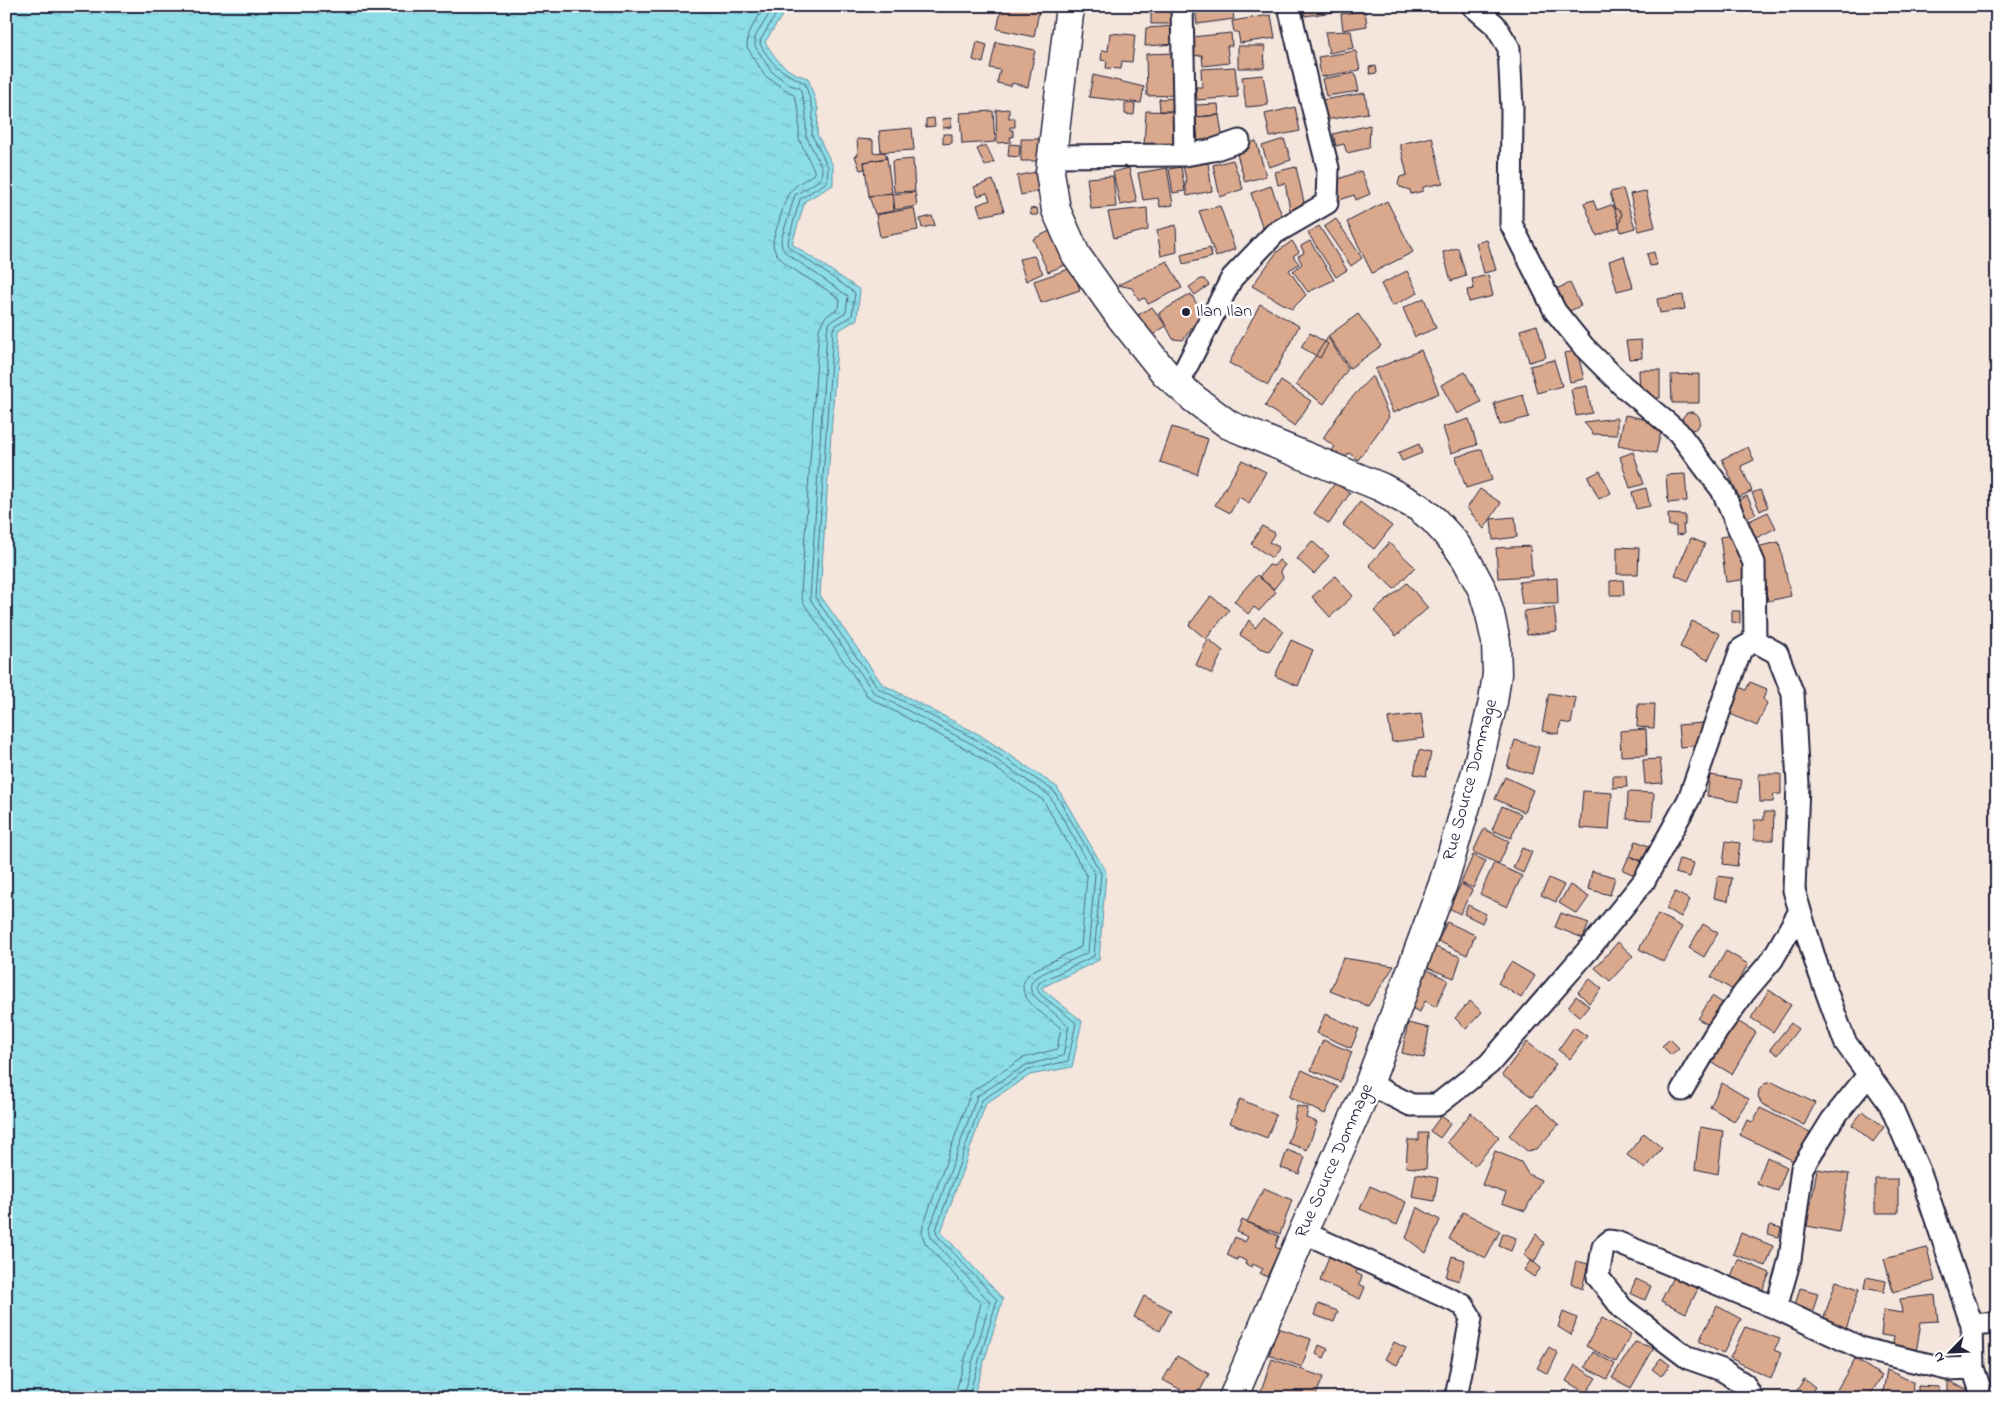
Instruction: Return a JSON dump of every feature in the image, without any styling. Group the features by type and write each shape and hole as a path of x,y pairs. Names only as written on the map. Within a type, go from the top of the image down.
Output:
{"main road":[{"name":"Rue Source Dommage","path":"1070,6 1050,172 1056,210 1076,255 1118,314 1165,372 1177,385 1229,425 1381,487 1418,507 1448,534 1466,559 1483,591 1496,642 1497,674 1493,702 1476,772 1443,884 1369,1084 1303,1232 1233,1398"}],"street":[{"path":"1182,6 1185,155"},
{"path":"1177,385 1232,278 1275,233 1327,203 1328,168 1289,6"},
{"path":"1473,6 1495,25 1509,48 1512,110 1511,224 1555,311 1584,347 1610,373 1678,432 1722,490 1754,563 1755,641"},
{"path":"1051,156 1185,155 1213,150 1239,141"},
{"path":"1755,641 1777,653 1794,694 1798,784 1794,890 1800,911 1816,963 1845,1042 1890,1104 1922,1178 1972,1325 1973,1368 1983,1398"},
{"path":"1369,1084 1411,1105 1437,1105 1489,1064 1589,949 1644,881 1688,799 1741,649 1755,641"},
{"path":"1682,1090 1717,1031 1744,993 1772,960 1800,911"},
{"path":"1776,1308 1790,1259 1802,1168 1832,1120 1869,1074"},
{"path":"1303,1232 1463,1305 1471,1318 1456,1398"},
{"path":"1752,1398 1744,1384 1722,1370 1688,1358 1622,1308 1598,1277 1604,1246 1610,1241 1616,1242 1776,1308 1863,1349 1946,1369 1973,1368"},
{"path":"1972,1325 1997,1322"}],"water":[{"path":"6,6 788,6 765,42 782,65 793,73 808,78 818,109 817,134 833,166 833,185 805,201 792,244 860,290 857,319 838,331 820,595 882,684 980,735 1057,787 1106,872 1099,960 1041,988 1082,1021 1072,1067 1030,1075 986,1103 941,1232 1003,1299 973,1398 6,1398"}],"building":[{"path":"1002,6 1040,6 1034,37 997,29"},
{"path":"1144,6 1177,6 1177,24 1151,24 1151,7"},
{"path":"1195,6 1232,6 1234,19 1197,24"},
{"path":"1303,6 1347,6 1348,10 1305,16"},
{"path":"1365,11 1367,26 1343,30 1341,14"},
{"path":"1271,15 1275,38 1240,43 1238,32 1234,32 1232,21"},
{"path":"1177,26 1176,44 1145,46 1146,28"},
{"path":"1351,31 1354,48 1329,53 1325,32"},
{"path":"1110,33 1135,35 1132,62 1122,61 1121,69 1106,68 1107,61 1101,60 1102,50 1108,51"},
{"path":"1231,33 1232,46 1227,46 1229,63 1203,66 1202,55 1194,56 1192,37"},
{"path":"977,42 987,45 983,63 973,60"},
{"path":"996,42 1035,50 1028,87 1012,83 1011,86 997,83 1000,70 990,68"},
{"path":"1238,46 1265,46 1264,68 1238,68"},
{"path":"1356,51 1360,70 1321,77 1318,57"},
{"path":"1175,53 1178,95 1147,96 1146,54"},
{"path":"1376,66 1377,73 1370,74 1369,67"},
{"path":"1235,67 1238,97 1197,100 1196,87 1202,87 1201,69"},
{"path":"1355,73 1359,91 1326,96 1322,79"},
{"path":"1093,75 1144,87 1141,103 1089,97"},
{"path":"1263,75 1268,105 1246,107 1242,77"},
{"path":"1365,93 1368,113 1325,120 1322,100"},
{"path":"1177,98 1177,111 1160,111 1159,99"},
{"path":"1125,103 1135,104 1134,115 1125,114"},
{"path":"1218,104 1219,115 1196,117 1196,105"},
{"path":"1295,107 1300,131 1270,137 1265,114"},
{"path":"1009,109 1009,118 1015,118 1015,127 1010,127 1010,130 1013,130 1013,137 1010,137 1011,142 997,143 996,110"},
{"path":"993,111 995,142 962,144 960,113"},
{"path":"1146,111 1177,112 1176,147 1144,146"},
{"path":"1219,115 1223,140 1198,143 1196,117"},
{"path":"934,118 935,126 926,127 926,119"},
{"path":"951,118 951,127 943,128 942,119"},
{"path":"1370,125 1369,148 1347,153 1344,144 1336,146 1333,134"},
{"path":"912,128 914,150 881,152 879,131"},
{"path":"943,134 952,134 952,143 943,144"},
{"path":"1432,137 1443,183 1423,187 1423,191 1411,194 1410,190 1400,187 1398,184 1400,177 1407,175 1400,144"},
{"path":"857,139 873,140 873,153 885,152 887,158 864,162 865,169 860,170 855,156 858,155"},
{"path":"1021,139 1039,139 1038,161 1021,161"},
{"path":"1284,139 1291,160 1269,167 1262,146"},
{"path":"1256,141 1266,176 1245,182 1235,147"},
{"path":"1009,144 1020,145 1019,157 1008,156"},
{"path":"986,145 994,162 985,166 977,149"},
{"path":"887,158 892,193 869,196 864,162"},
{"path":"913,159 915,191 894,192 892,161"},
{"path":"1233,160 1243,189 1220,197 1213,165"},
{"path":"1208,163 1212,191 1187,196 1185,183 1187,183 1183,166"},
{"path":"1181,167 1185,191 1173,193 1169,169"},
{"path":"1296,167 1305,207 1290,210 1285,183 1278,185 1275,172"},
{"path":"1129,168 1137,202 1120,205 1113,172"},
{"path":"1167,168 1173,205 1160,207 1158,198 1143,200 1138,173"},
{"path":"1040,171 1044,190 1021,195 1017,176"},
{"path":"1361,171 1370,194 1356,200 1354,195 1337,201 1330,182"},
{"path":"1113,176 1116,207 1091,209 1087,178"},
{"path":"993,180 1004,211 981,216 977,205 990,200 987,193 978,196 974,187"},
{"path":"1271,186 1284,221 1263,229 1251,193"},
{"path":"1623,189 1635,228 1621,232 1610,192"},
{"path":"1646,191 1655,227 1639,231 1630,194"},
{"path":"915,192 917,206 895,210 893,194"},
{"path":"892,193 894,211 875,214 869,196"},
{"path":"1593,200 1597,210 1611,205 1622,213 1619,227 1597,236 1584,203"},
{"path":"1387,201 1413,252 1372,273 1347,222"},
{"path":"1220,206 1235,249 1216,257 1199,211"},
{"path":"914,208 918,230 880,237 876,215"},
{"path":"1037,208 1038,215 1031,215 1030,209"},
{"path":"1147,208 1148,230 1114,238 1108,212"},
{"path":"932,216 935,225 922,228 920,219"},
{"path":"1336,219 1362,258 1351,266 1324,227"},
{"path":"1176,225 1177,252 1161,256 1157,230"},
{"path":"1319,226 1347,270 1336,277 1308,233"},
{"path":"1052,230 1067,264 1048,272 1033,239"},
{"path":"1487,240 1496,270 1484,273 1476,243"},
{"path":"1292,241 1299,252 1293,256 1299,264 1289,270 1306,295 1292,309 1252,286 1277,252"},
{"path":"1310,241 1334,280 1308,292 1293,271 1302,264 1298,256 1304,253 1301,246"},
{"path":"1210,248 1212,257 1183,264 1181,255"},
{"path":"1458,248 1466,276 1451,281 1443,252"},
{"path":"1654,252 1657,265 1650,266 1647,254"},
{"path":"1034,256 1043,273 1026,281 1019,259"},
{"path":"1624,256 1633,287 1617,291 1609,261"},
{"path":"1167,261 1182,288 1148,304 1145,298 1139,300 1132,288 1118,285"},
{"path":"1072,268 1080,290 1041,303 1034,281"},
{"path":"1407,271 1418,293 1392,306 1381,284"},
{"path":"1488,275 1493,296 1469,302 1467,290 1474,289 1472,279"},
{"path":"1204,279 1209,285 1195,295 1189,287"},
{"path":"1570,283 1581,306 1560,315 1549,292"},
{"path":"1191,294 1202,313 1183,340 1173,339 1159,313"},
{"path":"1683,295 1685,309 1660,313 1657,299"},
{"path":"1424,298 1436,328 1415,337 1403,308"},
{"path":"1260,304 1299,326 1268,385 1229,363"},
{"path":"1152,307 1166,326 1151,336 1138,315"},
{"path":"1358,314 1381,346 1350,368 1328,336"},
{"path":"1537,325 1546,357 1529,362 1520,330"},
{"path":"1310,333 1328,344 1320,358 1301,347"},
{"path":"1328,337 1348,369 1324,404 1296,385"},
{"path":"1641,340 1642,358 1629,359 1626,341"},
{"path":"1421,350 1439,393 1393,413 1375,369"},
{"path":"1577,351 1584,379 1570,382 1564,353"},
{"path":"1554,360 1562,386 1537,393 1530,366"},
{"path":"1639,370 1660,370 1660,398 1640,398"},
{"path":"1465,372 1481,402 1457,414 1441,385"},
{"path":"1699,374 1699,403 1672,403 1671,375"},
{"path":"1372,376 1389,417 1358,460 1349,453 1344,459 1332,450 1335,447 1323,438 1345,405"},
{"path":"1281,381 1311,401 1295,426 1265,406"},
{"path":"1587,386 1592,413 1576,416 1571,389"},
{"path":"1523,395 1529,417 1500,425 1494,403"},
{"path":"1687,412 1695,412 1700,417 1698,428 1687,430 1682,425 1682,417"},
{"path":"1625,415 1663,423 1656,453 1618,445"},
{"path":"1617,418 1617,435 1593,434 1584,422"},
{"path":"1469,419 1477,445 1451,453 1443,427"},
{"path":"1172,427 1208,439 1197,474 1160,462"},
{"path":"1419,444 1422,453 1402,461 1398,453"},
{"path":"1748,447 1754,460 1741,466 1752,491 1739,497 1722,459"},
{"path":"1482,449 1492,480 1466,488 1456,457"},
{"path":"1633,452 1644,484 1630,488 1620,457"},
{"path":"1242,460 1266,472 1249,503 1239,497 1230,513 1215,505"},
{"path":"1600,471 1611,493 1599,499 1588,477"},
{"path":"1685,474 1687,501 1668,503 1666,475"},
{"path":"1335,483 1350,493 1329,524 1314,513"},
{"path":"1646,488 1650,506 1636,509 1632,492"},
{"path":"1480,489 1501,503 1484,529 1467,508"},
{"path":"1760,490 1768,507 1760,511 1752,493"},
{"path":"1747,496 1756,514 1744,519 1736,501"},
{"path":"1360,502 1392,526 1374,549 1343,525"},
{"path":"1768,512 1776,528 1756,538 1747,522"},
{"path":"1668,514 1685,515 1684,534 1676,535 1676,526 1669,526"},
{"path":"1515,517 1517,537 1493,540 1491,519"},
{"path":"1262,526 1275,533 1269,542 1279,547 1272,558 1251,544"},
{"path":"1735,535 1748,579 1726,582 1720,537"},
{"path":"1691,538 1705,544 1688,581 1675,575"},
{"path":"1312,541 1329,556 1314,574 1297,559"},
{"path":"1779,542 1791,596 1768,601 1756,547"},
{"path":"1389,543 1415,567 1394,589 1369,565"},
{"path":"1530,546 1532,576 1498,578 1496,548"},
{"path":"1617,547 1639,548 1638,574 1617,574"},
{"path":"1279,560 1285,565 1280,571 1283,577 1274,589 1259,577 1269,565 1274,566"},
{"path":"1257,575 1276,592 1259,611 1254,607 1248,614 1234,601"},
{"path":"1335,576 1353,596 1330,617 1312,597"},
{"path":"1557,578 1558,604 1522,604 1519,582"},
{"path":"1623,580 1624,595 1610,595 1610,581"},
{"path":"1407,583 1428,608 1396,636 1374,611"},
{"path":"1211,596 1229,610 1206,639 1189,625"},
{"path":"1554,607 1557,631 1527,635 1524,611"},
{"path":"1732,611 1740,611 1740,623 1732,622"},
{"path":"1264,617 1283,631 1269,651 1260,648 1240,635 1249,620 1255,628"},
{"path":"1692,621 1720,634 1708,660 1680,647"},
{"path":"1208,639 1223,651 1212,674 1196,665"},
{"path":"1291,640 1313,650 1298,686 1275,676"},
{"path":"1750,682 1767,689 1763,699 1767,703 1757,726 1726,712 1737,686 1746,690"},
{"path":"1549,693 1576,698 1571,724 1561,722 1558,734 1542,731"},
{"path":"1638,704 1655,704 1654,728 1637,727"},
{"path":"1421,714 1425,738 1392,742 1388,718"},
{"path":"1703,723 1704,745 1680,747 1678,725"},
{"path":"1646,729 1647,755 1621,756 1620,731"},
{"path":"1515,740 1539,747 1532,774 1507,767"},
{"path":"1419,750 1431,753 1426,776 1414,774"},
{"path":"1660,759 1663,783 1645,784 1643,760"},
{"path":"1759,774 1781,774 1781,794 1774,794 1773,802 1760,802"},
{"path":"1710,775 1742,780 1738,802 1707,796"},
{"path":"1613,776 1626,776 1627,787 1613,788"},
{"path":"1505,777 1533,790 1524,812 1495,799"},
{"path":"1583,791 1612,793 1609,830 1580,828"},
{"path":"1628,792 1654,793 1652,820 1627,819"},
{"path":"1502,806 1521,814 1511,838 1492,830"},
{"path":"1764,812 1774,812 1773,840 1754,840 1754,820 1764,820"},
{"path":"1484,829 1509,841 1499,864 1473,852"},
{"path":"1636,841 1649,846 1643,861 1630,856"},
{"path":"1726,841 1740,843 1737,866 1723,864"},
{"path":"1522,848 1532,852 1523,873 1513,868"},
{"path":"1473,855 1486,861 1473,888 1461,883"},
{"path":"1629,856 1647,864 1641,878 1623,870"},
{"path":"1679,859 1694,863 1690,877 1675,873"},
{"path":"1494,863 1522,876 1507,907 1480,894"},
{"path":"1592,871 1615,877 1610,895 1588,889"},
{"path":"1718,876 1732,878 1728,901 1714,898"},
{"path":"1549,878 1564,885 1556,902 1541,895"},
{"path":"1461,884 1472,890 1460,914 1449,908"},
{"path":"1570,885 1589,897 1577,914 1559,903"},
{"path":"1675,892 1690,900 1681,917 1666,909"},
{"path":"1468,905 1486,914 1482,923 1464,914"},
{"path":"1561,913 1589,923 1583,938 1555,927"},
{"path":"1658,914 1682,927 1664,962 1639,949"},
{"path":"1447,922 1475,935 1467,955 1438,941"},
{"path":"1703,924 1718,933 1704,957 1689,948"},
{"path":"1618,942 1633,956 1610,981 1595,968"},
{"path":"1435,947 1461,957 1454,978 1428,968"},
{"path":"1726,951 1748,964 1733,990 1711,977"},
{"path":"1343,958 1394,966 1368,1006 1330,991"},
{"path":"1511,962 1535,976 1521,998 1498,983"},
{"path":"1425,969 1448,980 1436,1007 1425,1001 1420,1012 1407,1006"},
{"path":"1590,979 1602,989 1589,1003 1578,992"},
{"path":"1769,990 1791,1005 1773,1032 1751,1018"},
{"path":"1576,996 1589,1006 1580,1017 1568,1007"},
{"path":"1712,996 1727,1006 1714,1028 1698,1019"},
{"path":"1470,1001 1482,1012 1466,1029 1455,1018"},
{"path":"1325,1014 1359,1029 1351,1048 1317,1033"},
{"path":"1730,1017 1756,1032 1732,1074 1706,1059"},
{"path":"1408,1023 1429,1028 1424,1058 1402,1053"},
{"path":"1791,1023 1798,1029 1778,1055 1770,1049"},
{"path":"1574,1027 1587,1036 1570,1059 1558,1050"},
{"path":"1670,1039 1679,1048 1671,1055 1662,1046"},
{"path":"1323,1040 1352,1052 1340,1082 1311,1070"},
{"path":"1527,1042 1556,1064 1532,1097 1502,1075"},
{"path":"1302,1070 1338,1087 1325,1114 1289,1097"},
{"path":"1772,1082 1815,1103 1804,1125 1762,1104 1758,1097 1759,1090 1764,1084"},
{"path":"1722,1083 1749,1099 1734,1121 1710,1107"},
{"path":"1240,1099 1276,1115 1267,1138 1230,1123"},
{"path":"1537,1104 1559,1124 1536,1150 1527,1151 1509,1135"},
{"path":"1297,1106 1308,1108 1306,1118 1317,1122 1307,1150 1288,1143 1296,1119 1294,1119"},
{"path":"1760,1108 1810,1132 1796,1162 1740,1135 1747,1120 1753,1122"},
{"path":"1863,1111 1884,1127 1873,1142 1852,1125"},
{"path":"1471,1113 1499,1137 1475,1166 1447,1142"},
{"path":"1441,1116 1451,1123 1440,1138 1430,1131"},
{"path":"1700,1127 1723,1131 1718,1174 1695,1169"},
{"path":"1419,1133 1428,1133 1426,1169 1406,1167 1408,1140 1419,1140"},
{"path":"1644,1133 1662,1148 1645,1169 1627,1155"},
{"path":"1287,1150 1305,1157 1299,1174 1281,1168"},
{"path":"1495,1151 1521,1162 1528,1174 1541,1180 1525,1211 1502,1203 1506,1193 1482,1185"},
{"path":"1767,1157 1787,1167 1778,1191 1757,1184"},
{"path":"1817,1169 1849,1174 1839,1232 1807,1226"},
{"path":"1416,1174 1438,1178 1434,1201 1412,1197"},
{"path":"1875,1179 1898,1179 1898,1213 1875,1213"},
{"path":"1370,1186 1406,1202 1397,1225 1360,1209"},
{"path":"1264,1188 1292,1200 1280,1234 1247,1222"},
{"path":"1417,1207 1440,1220 1426,1253 1406,1238"},
{"path":"1463,1212 1500,1231 1486,1258 1449,1239"},
{"path":"1242,1220 1279,1236 1275,1247 1280,1249 1267,1277 1260,1273 1263,1269 1253,1264 1252,1267 1245,1264 1246,1261 1238,1257 1237,1260 1227,1255 1235,1237 1245,1242 1248,1237 1237,1232"},
{"path":"1770,1225 1781,1228 1779,1237 1768,1234"},
{"path":"1503,1233 1516,1238 1511,1251 1499,1246"},
{"path":"1741,1233 1773,1246 1766,1266 1733,1254"},
{"path":"1536,1234 1544,1243 1534,1263 1524,1255"},
{"path":"1927,1248 1935,1281 1893,1292 1884,1259"},
{"path":"1339,1253 1359,1267 1356,1273 1362,1276 1359,1284 1365,1287 1360,1299 1320,1281 1329,1256 1336,1259"},
{"path":"1452,1256 1465,1260 1459,1281 1446,1277"},
{"path":"1738,1259 1770,1273 1759,1298 1728,1284"},
{"path":"1531,1260 1541,1268 1534,1277 1524,1270"},
{"path":"1576,1261 1588,1264 1582,1289 1571,1283"},
{"path":"1674,1275 1699,1287 1686,1313 1661,1301"},
{"path":"1866,1277 1886,1281 1884,1292 1864,1288"},
{"path":"1636,1279 1651,1286 1645,1300 1630,1293"},
{"path":"1836,1281 1859,1289 1846,1329 1823,1321"},
{"path":"1800,1288 1818,1293 1812,1314 1794,1309"},
{"path":"1935,1295 1938,1321 1921,1322 1916,1353 1892,1349 1894,1337 1881,1335 1884,1310 1902,1313 1900,1299"},
{"path":"1144,1296 1171,1310 1160,1331 1134,1317"},
{"path":"1318,1304 1338,1311 1334,1322 1314,1315"},
{"path":"1717,1306 1741,1319 1723,1354 1699,1341"},
{"path":"1563,1312 1577,1318 1571,1335 1558,1327"},
{"path":"1602,1318 1631,1334 1616,1362 1586,1346"},
{"path":"1745,1327 1780,1339 1774,1350 1781,1353 1771,1379 1730,1358"},
{"path":"1278,1328 1311,1339 1302,1367 1269,1355"},
{"path":"1394,1342 1406,1348 1397,1365 1385,1359"},
{"path":"1635,1342 1654,1348 1631,1388 1612,1378"},
{"path":"1319,1345 1328,1349 1324,1358 1316,1354"},
{"path":"1549,1347 1558,1353 1548,1374 1537,1368"},
{"path":"1593,1352 1615,1364 1607,1379 1585,1367"},
{"path":"1177,1356 1209,1374 1196,1398 1163,1380"},
{"path":"1661,1358 1670,1365 1661,1376 1652,1369"},
{"path":"1272,1359 1323,1377 1315,1398 1265,1398 1259,1396"},
{"path":"1855,1359 1882,1376 1868,1398 1843,1398 1835,1393"},
{"path":"1575,1365 1596,1378 1586,1393 1566,1381"},
{"path":"1887,1370 1913,1382 1912,1398 1882,1398"},
{"path":"1804,1379 1815,1387 1808,1398 1798,1398 1794,1395"},
{"path":"1948,1381 1971,1391 1971,1398 1948,1398"},
{"path":"1918,1386 1939,1387 1939,1398 1918,1398"}],"place":[{"name":"Ilan Ilan","path":"1186,312"}]}
